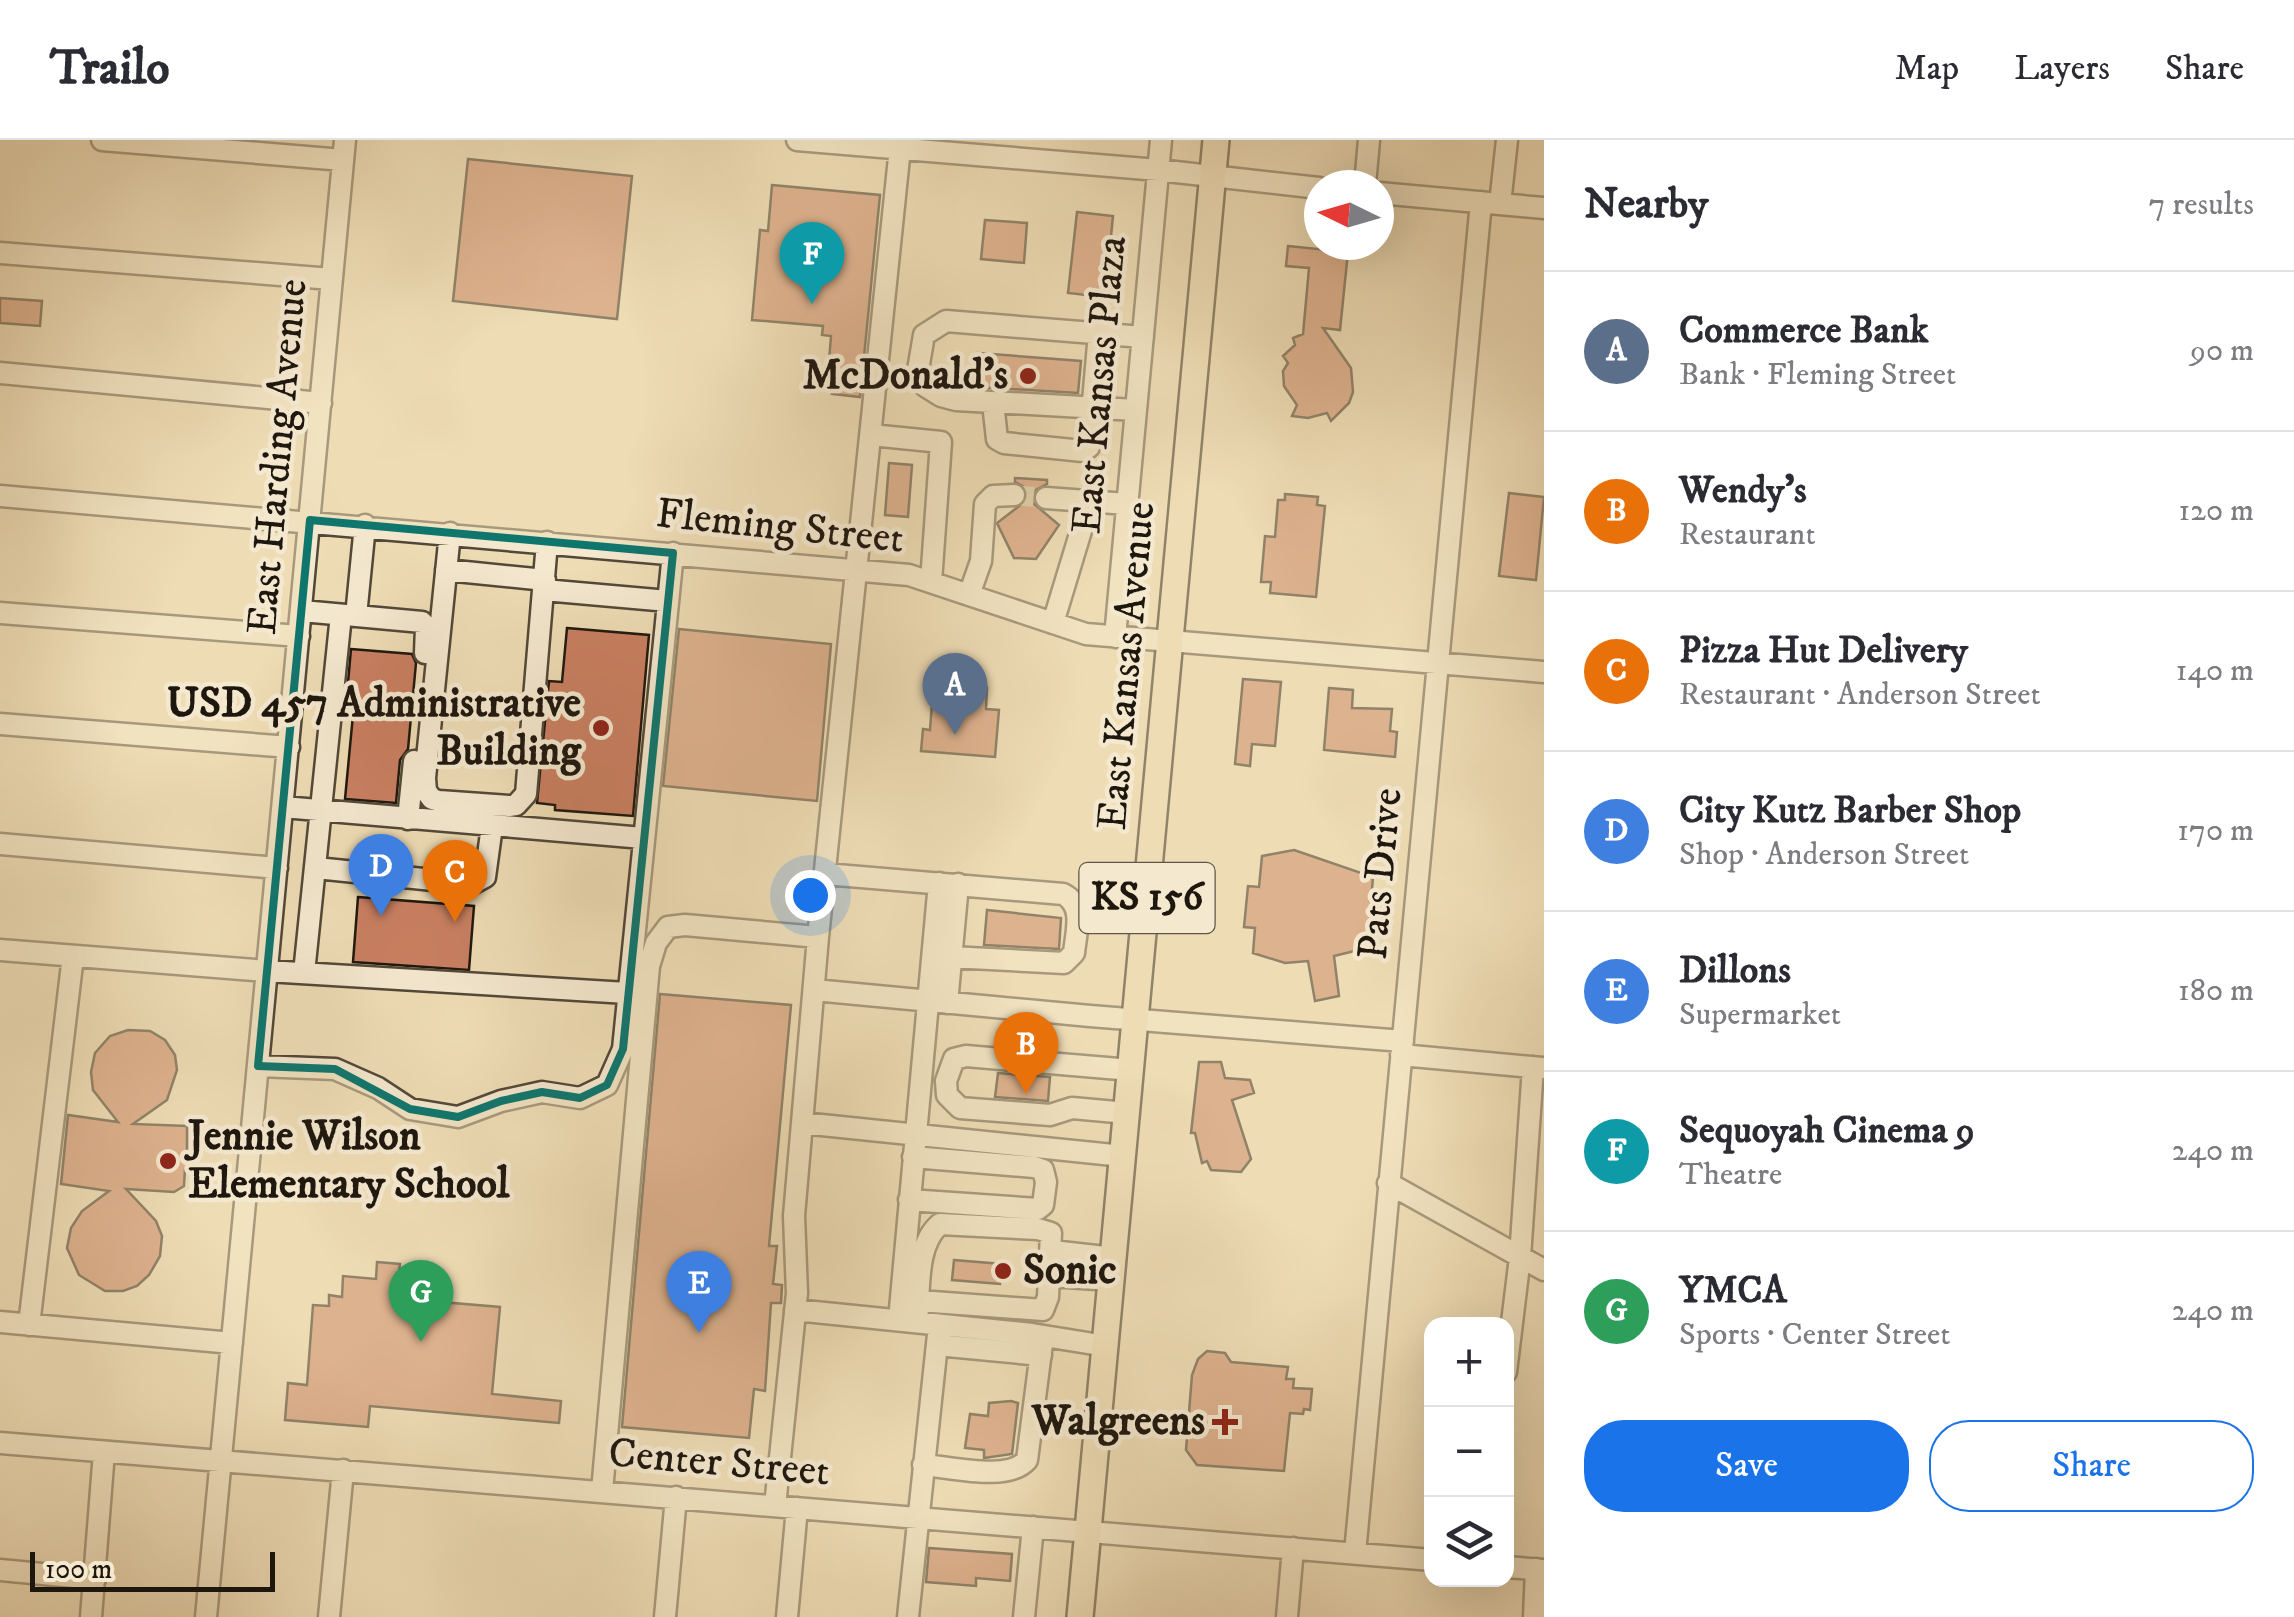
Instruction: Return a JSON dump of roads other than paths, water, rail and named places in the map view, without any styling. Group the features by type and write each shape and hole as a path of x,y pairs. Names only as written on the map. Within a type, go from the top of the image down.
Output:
{"main road":[{"name":"East Kansas Avenue","path":"1080,1617 1216,140"}],"street":[{"path":"102,140 344,150"},
{"path":"797,140 900,148 980,147 1304,187"},
{"name":"East Kansas Plaza","path":"1115,637 1161,140"},
{"path":"1359,140 1369,140 1366,170"},
{"name":"Pats Drive","path":"1355,1553 1437,662 1490,203 1506,140"},
{"path":"775,1506 795,1310 794,1216 818,937 900,148"},
{"name":"East Harding Avenue","path":"206,1617 344,150"},
{"path":"1394,194 1544,208"},
{"path":"0,253 332,279"},
{"path":"1136,410 956,400 926,386 918,370 919,350 924,335 946,321 1142,337"},
{"path":"993,402 997,439 1004,443 1083,450 1089,446 1099,333"},
{"path":"0,373 321,403"},
{"path":"871,435 941,442 931,582"},
{"path":"970,595 981,562 985,504 994,496 1014,495"},
{"name":"Fleming Street","path":"0,496 909,574 1086,634 1544,672"},
{"path":"1046,498 1127,504"},
{"path":"1053,623 1090,501"},
{"path":"304,974 322,810 365,526"},
{"path":"450,533 425,778 426,791 439,801 516,806 526,794 547,542"},
{"path":"258,1066 336,1070 378,1088 410,1110 458,1118 501,1101 542,1092 580,1098 607,1085 622,1049 673,553"},
{"path":"446,570 668,601"},
{"path":"302,611 414,620 426,627 408,820"},
{"path":"0,612 300,636"},
{"path":"0,724 290,747"},
{"path":"284,807 643,838"},
{"path":"316,868 472,884 486,877 492,826"},
{"path":"0,844 278,868"},
{"path":"825,874 1064,894 1072,898 1078,910 1074,953 1064,963 951,957"},
{"path":"937,1002 951,957 948,883"},
{"path":"911,1315 909,1200 915,1134 937,1002 948,883"},
{"path":"602,1491 649,966 656,943 668,927 685,926 818,937"},
{"path":"0,950 304,974 627,992"},
{"path":"29,1325 73,956"},
{"path":"814,990 1136,1018 1538,1067 1513,1317"},
{"path":"1128,1112 1072,1108 1050,1115 973,1111 960,1108 947,1094 946,1080 954,1059 966,1056 1132,1070"},
{"path":"802,1123 915,1134 998,1153 1042,1170 1046,1182 1043,1205 1038,1209 909,1200"},
{"path":"913,1158 998,1153 1124,1156"},
{"path":"1388,1183 1544,1270"},
{"path":"795,1310 911,1315 1043,1310 1053,1239 1046,1230 940,1224 928,1234 911,1315"},
{"path":"1052,1250 1113,1269"},
{"path":"1050,1276 1113,1269"},
{"path":"911,1315 938,1335 1042,1345 1106,1346"},
{"path":"0,1322 232,1344"},
{"path":"908,1617 938,1335"},
{"path":"924,1465 1004,1472 1020,1468 1027,1460 1042,1345"},
{"name":"Center Street","path":"0,1444 1424,1559"},
{"path":"91,1617 104,1452"},
{"path":"329,1617 343,1470"},
{"path":"665,1617 676,1497"},
{"path":"786,1617 797,1508"},
{"path":"1024,1617 1033,1528"},
{"path":"1288,1617 1293,1548"},
{"path":"1514,1567 1540,1570 1534,1617"},
{"path":"0,1570 95,1580"}],"tunnel":[{"path":"1014,495 1046,498"}],"place":[{"name":"Sequoyah Cinema 9","path":"812,304"},
{"name":"McDonald's","path":"1028,376"},
{"name":"USD 457 Administrative Building","path":"601,728"},
{"name":"Commerce Bank","path":"955,735"},
{"name":"City Kutz Barber Shop","path":"381,916"},
{"name":"Pizza Hut Delivery","path":"455,922"},
{"name":"Wendy's","path":"1026,1094"},
{"name":"Jennie Wilson Elementary School","path":"168,1161"},
{"name":"Sonic","path":"1003,1271"},
{"name":"Dillons","path":"699,1333"},
{"name":"YMCA","path":"421,1342"},
{"name":"Walgreens","path":"1225,1422"}]}
